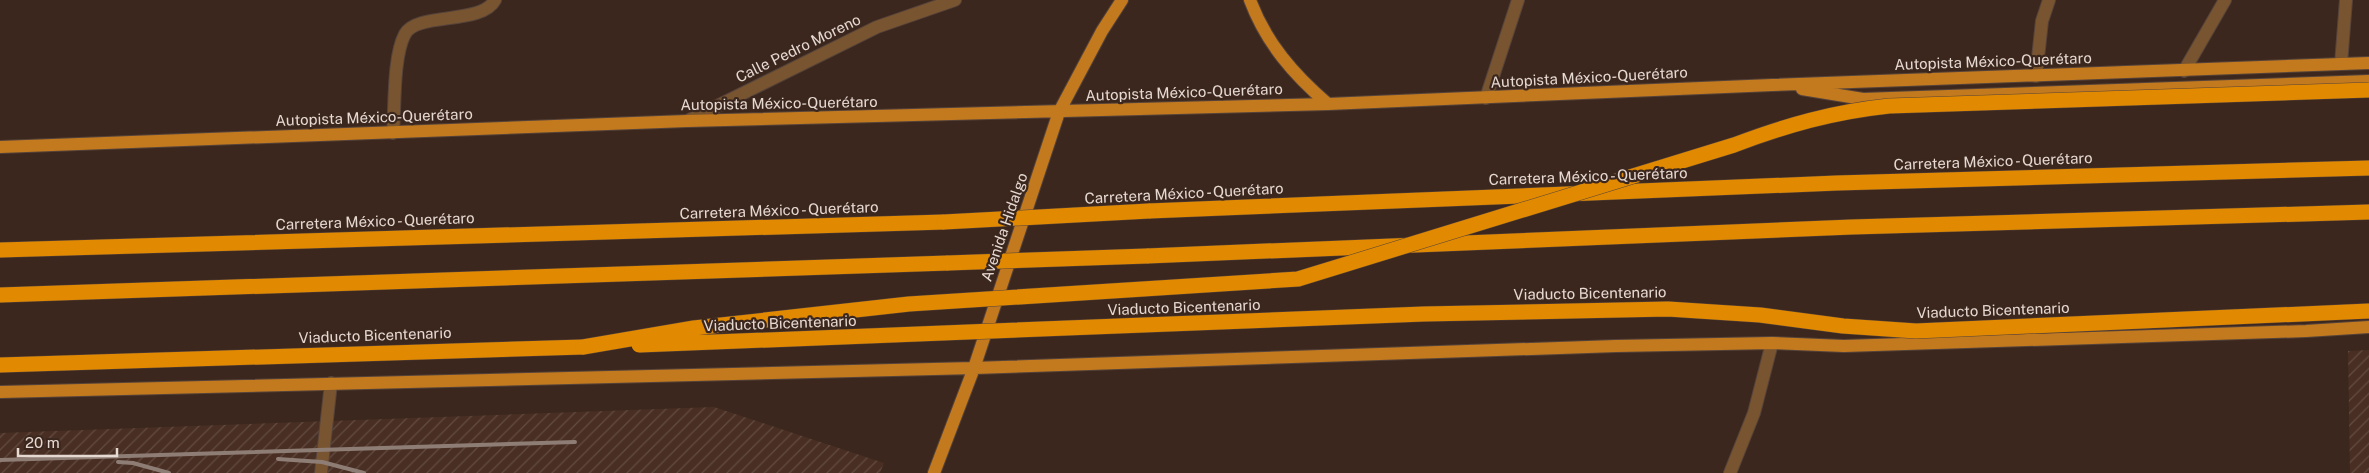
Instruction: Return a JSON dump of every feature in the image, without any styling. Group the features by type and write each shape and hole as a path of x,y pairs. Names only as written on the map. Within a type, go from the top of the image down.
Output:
{"highway":[{"path":"583,347 694,328 909,304 1298,279 1734,145 1777,129 1820,116 1854,110 1889,106 2369,90"},
{"name":"Carretera México - Querétaro","path":"0,250 944,222 1838,184 2369,168"},
{"path":"0,295 948,264 1862,227 2369,212"},
{"name":"Viaducto Bicentenario","path":"0,365 762,342 1424,314 1622,310 1713,311 1842,326 1916,331 2369,310"}],"main road":[{"name":"Avenida Hidalgo","path":"934,473 974,368 1059,112 1102,31 1122,0"},
{"path":"1250,0 1268,37 1285,62 1305,84 1328,104"},
{"name":"Autopista México-Querétaro","path":"0,147 686,121 1328,104 1772,85 2369,63"},
{"path":"1772,85 1863,98 2369,81"},
{"path":"0,392 331,382 974,368 1606,346 1772,343 1854,346 2287,331 2369,326"}],"street":[{"path":"393,133 399,47 406,31 416,25 484,11 495,0"},
{"name":"Calle Pedro Moreno","path":"686,121 877,27 955,0"},
{"path":"1486,98 1518,0"},
{"path":"2036,76 2042,21 2049,0"},
{"path":"2184,71 2225,0"},
{"path":"2341,64 2346,0"},
{"path":"1730,473 1754,413 1772,343"},
{"path":"321,473 331,382"}],"shaded area":[{"path":"2369,350 2369,473 2350,473 2348,351"},
{"path":"714,407 884,463 880,473 0,473 0,433"}],"railway":[{"path":"0,460 575,442"},
{"path":"278,459 322,462 364,473"},
{"path":"118,462 133,463 169,473"}]}
